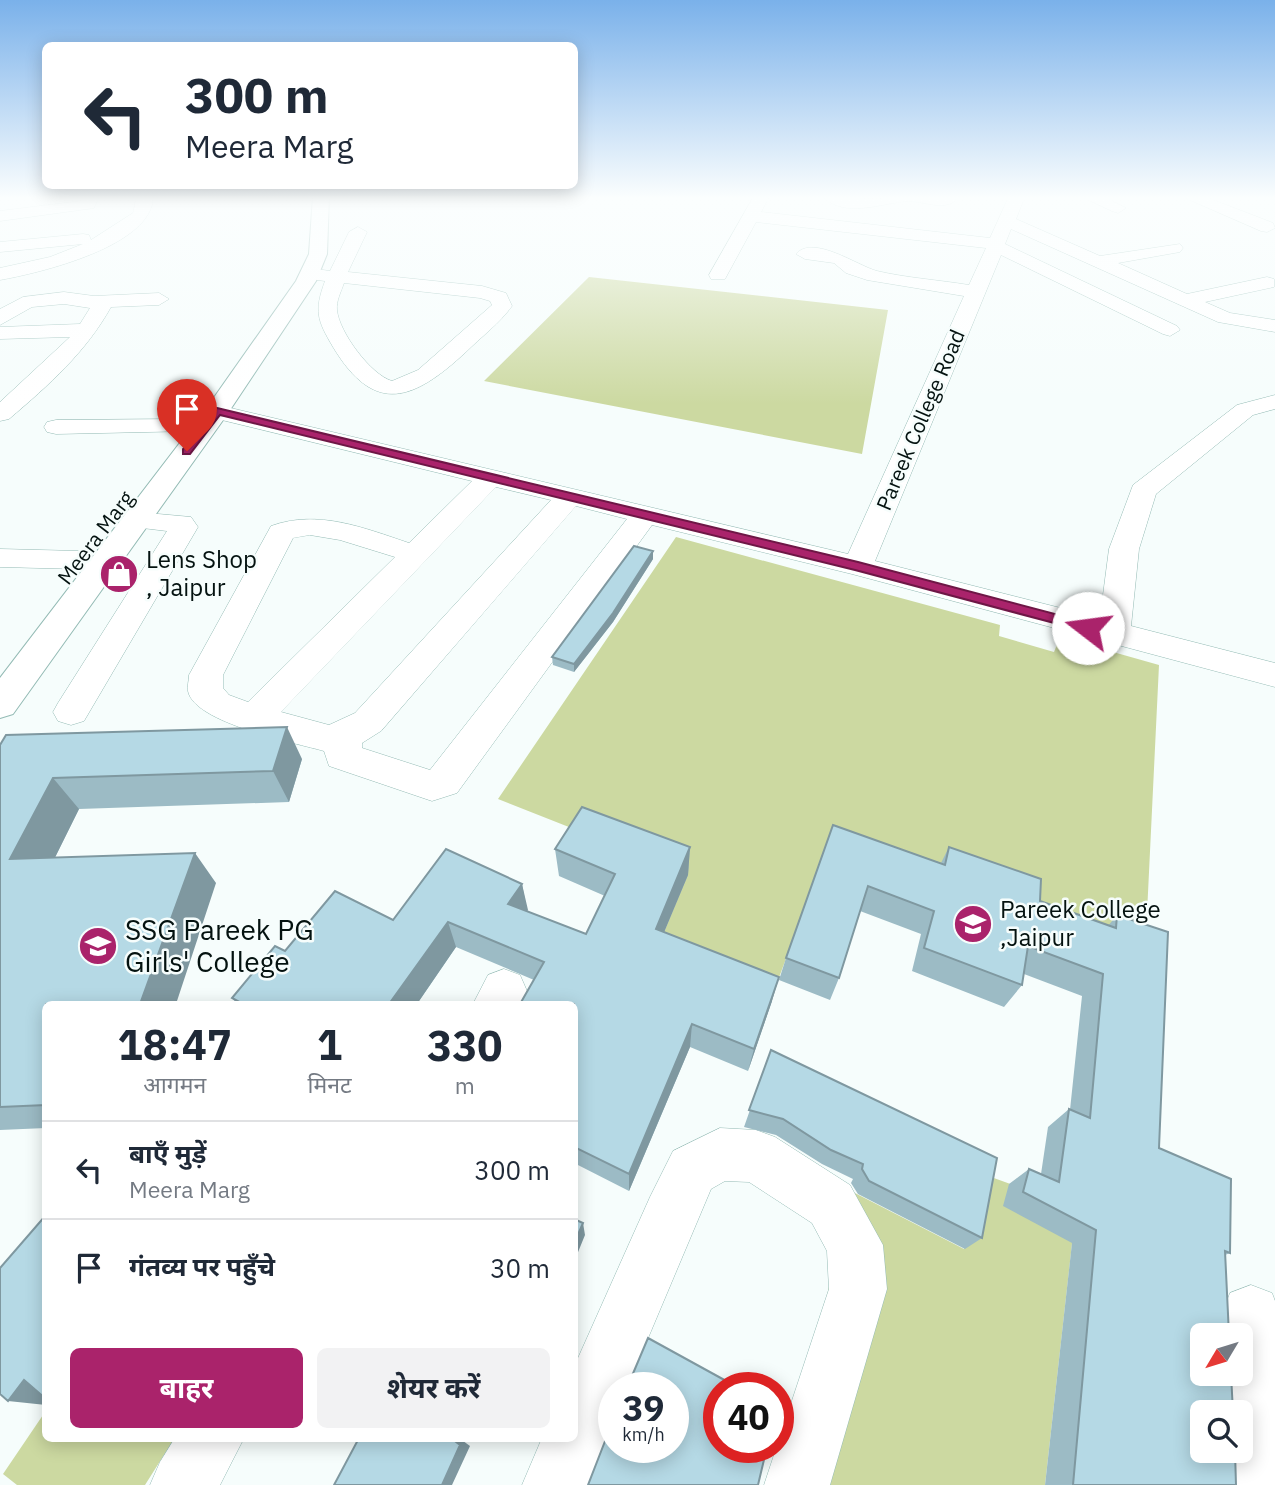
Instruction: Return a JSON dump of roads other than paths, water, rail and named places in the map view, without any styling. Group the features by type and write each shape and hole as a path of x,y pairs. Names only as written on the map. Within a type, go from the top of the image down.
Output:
{"main road":[{"name":"Meera Marg","path":"0,705 136,520 200,415 300,265"},
{"name":"Meera Marg","path":"0,666 79,561 200,415 309,274 313,265"}],"street":[{"path":"0,274 46,265"},
{"path":"309,274 339,276 491,293 499,297 502,306 415,383 393,388 369,380 358,370 332,325 327,304 339,276 344,265"},
{"path":"718,275 723,265"},
{"path":"848,265 874,276 976,292"},
{"name":"Pareek College Road","path":"858,566 987,265"},
{"path":"1038,265 1170,330"},
{"path":"1109,265 1225,318 1275,326"},
{"path":"1185,300 1268,283"},
{"path":"0,319 17,306 40,299 159,299"},
{"path":"0,414 58,364 88,330 102,306 98,301"},
{"path":"0,350 9,334 88,330"},
{"path":"1114,635 1124,550 1143,491 1245,410 1275,402"},
{"path":"56,427 200,415 491,477 646,514 858,566 1275,675"},
{"path":"254,718 491,477"},
{"path":"414,554 314,525 290,527 276,537 206,675 205,691 217,704 254,718 329,739 345,736 368,722 569,496"},
{"path":"345,736 342,756 432,786 443,782 646,514"},
{"path":"71,712 184,527 181,523 169,521 136,520"},
{"path":"0,558 79,561"},
{"path":"578,1432 692,1170 720,1154 756,1156 831,1204 855,1245 858,1289 797,1485"},
{"path":"1251,1314 1257,1485"},
{"path":"183,1485 210,1442"},
{"path":"555,1485 574,1442"}],"place":[{"name":"Lens Shop , Jaipur","path":"119,574"},
{"name":"Pareek College ,Jaipur","path":"973,924"},
{"name":"SSG Pareek PG Girls' College","path":"98,946"}]}
